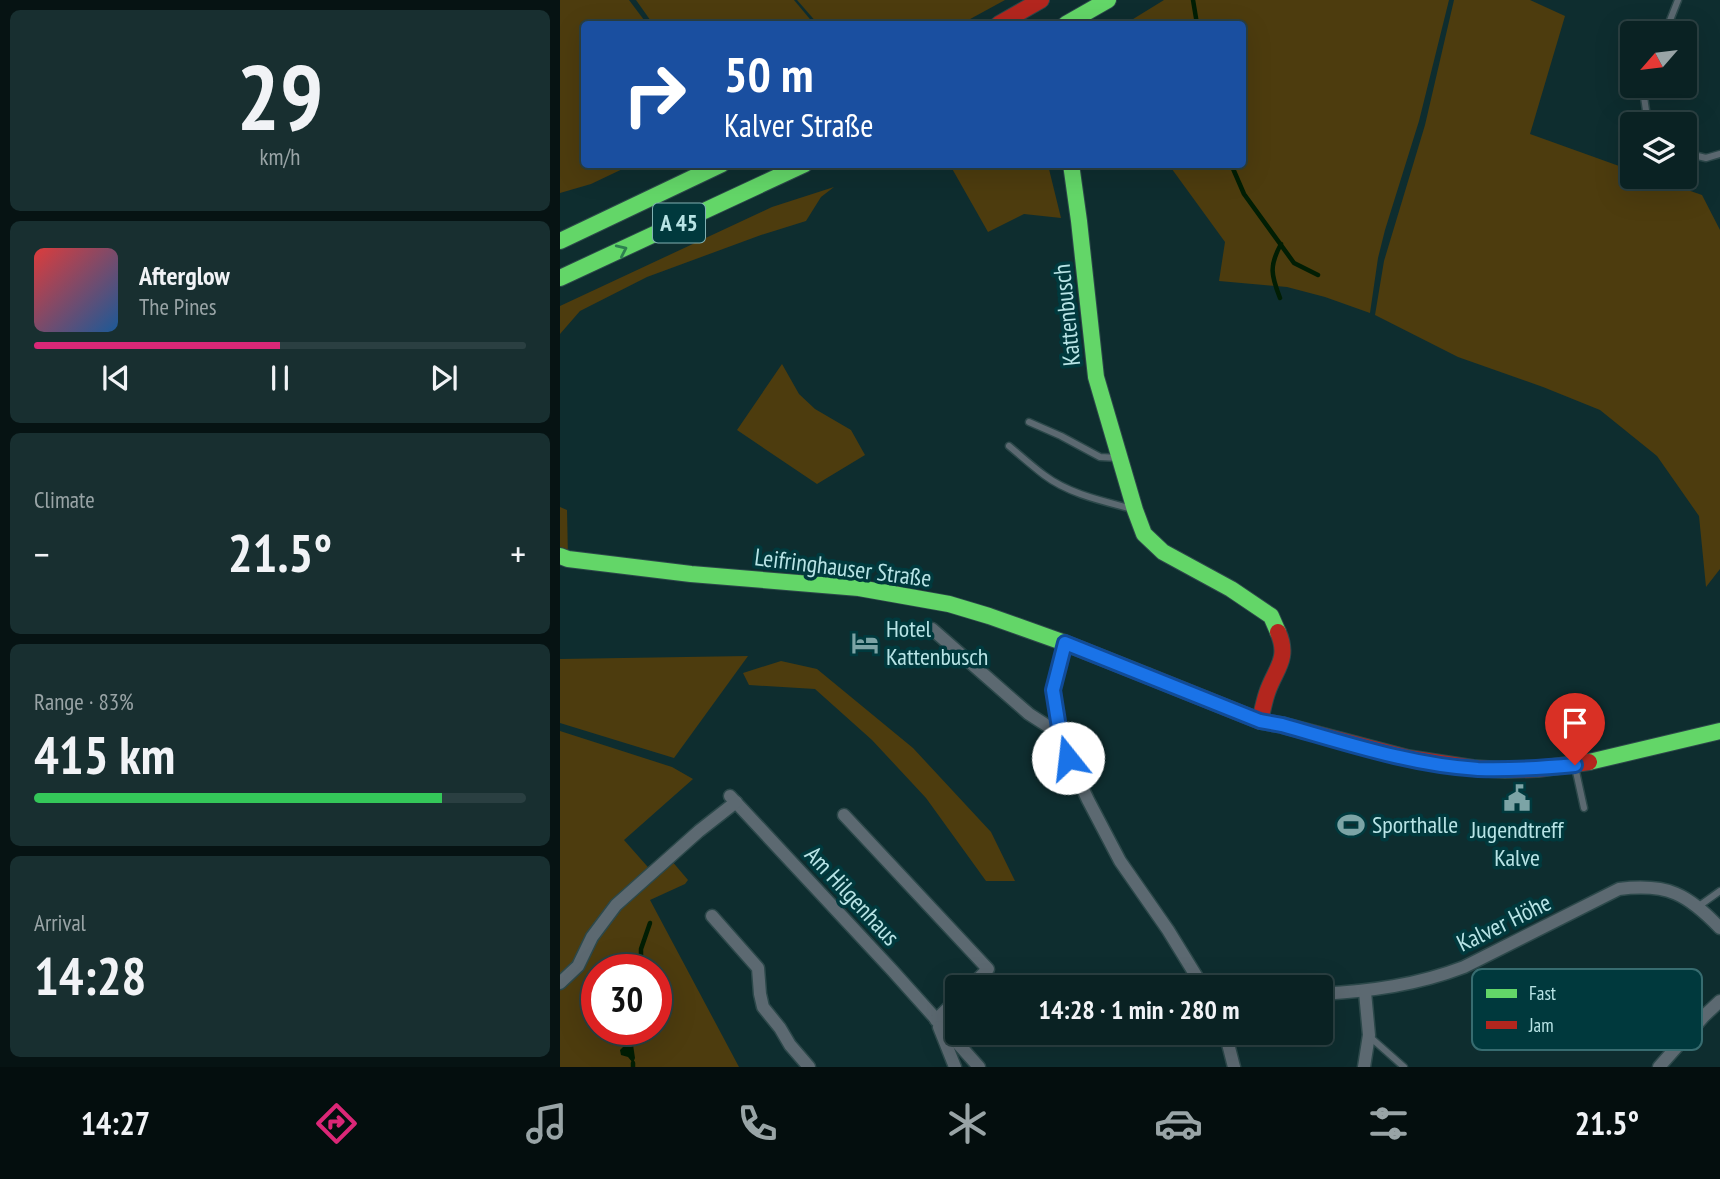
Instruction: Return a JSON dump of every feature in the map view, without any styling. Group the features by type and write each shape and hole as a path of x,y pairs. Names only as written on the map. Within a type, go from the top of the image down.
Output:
{"main road":[{"path":"1004,21 1041,0"},
{"path":"1071,21 1108,0"},
{"name":"A 45","path":"560,241 714,168"},
{"name":"A 45","path":"560,278 798,168"},
{"name":"Kattenbusch","path":"1072,168 1096,377 1135,510 1144,534 1163,552 1231,589 1271,616 1283,643 1281,664 1268,690 1260,721"},
{"name":"Leifringhauser Straße","path":"563,561 859,588 949,604 989,615 1065,643 1260,721 1414,760 1476,769 1535,769 1575,765 1720,731"}],"street":[{"name":"Leifringhauser Straße","path":"932,629 1030,714 1060,734"},
{"path":"1065,643 1053,690 1060,734 1068,758 1120,861 1196,975"},
{"name":"Am Hilgenhaus","path":"560,983 578,966 592,937 616,905 733,799 979,1067"},
{"name":"Am Hilgenhaus","path":"844,815 988,969 982,975"},
{"name":"Kalver Höhe","path":"1333,993 1365,992 1421,981 1464,967 1619,889 1641,886 1670,891 1699,906 1720,928"},
{"path":"712,916 758,968 763,1007 809,1067"},
{"path":"1364,1067 1369,1035 1365,992"},
{"path":"1702,1018 1720,1001"},
{"path":"936,1020 945,1011"},
{"name":"Am Hilgenhaus","path":"936,1020 955,1067"},
{"path":"1228,1045 1234,1067"},
{"path":"1659,1067 1674,1050"}],"lane":[{"path":"1670,21 1678,0"},
{"path":"1697,156 1706,158 1720,154"},
{"path":"1029,422 1100,457 1121,458"},
{"path":"1009,446 1045,477 1093,498 1135,510"},
{"path":"1575,765 1584,808"},
{"path":"1699,906 1720,891"},
{"path":"1369,1035 1404,1067"}],"shaded area":[{"path":"560,0 629,0 645,21 581,21 581,168 625,168 591,184 560,193"},
{"path":"636,0 794,0 812,21 651,21"},
{"path":"797,0 1005,0 966,21 815,21"},
{"path":"1164,0 1449,0 1419,121 1385,230 1370,313 1287,287 1219,281 1225,242 1171,168 1246,168 1246,21 1130,21"},
{"path":"1454,0 1530,0 1565,16 1530,134 1620,166 1620,189 1685,189 1702,195 1720,230 1720,569 1706,587 1699,516 1657,456 1600,410 1458,357 1375,315 1384,261 1425,125"},
{"path":"952,168 1049,168 1061,218 1024,214 988,232"},
{"path":"834,187 821,197 806,221 647,277 580,311 560,334 560,306 772,207"},
{"path":"782,364 799,394 815,409 851,430 865,455 817,484 737,430"},
{"path":"560,507 567,510 568,559 560,565"},
{"path":"748,656 674,758 560,723 560,659"},
{"path":"781,661 817,669 913,748 991,832 1015,881 986,881 926,798 872,740 815,689 749,685 743,673"},
{"path":"560,731 672,767 693,779 624,840 654,874 671,860 688,880 685,884 650,900 739,1067 560,1067"},
{"path":"625,1045 633,1045 633,1063 628,1057 621,1055 620,1050"}],"waterway":[{"path":"1193,0 1196,21"},
{"path":"1233,168 1244,194 1294,263 1318,275"},
{"path":"1280,298 1273,271 1281,244"},
{"path":"641,954 650,923"}],"traffic: fast":[{"path":"1071,21 1108,0"},
{"path":"560,241 714,168"},
{"path":"560,278 796,168"},
{"path":"1072,168 1096,377 1144,534 1163,552 1231,589 1271,616 1278,632"},
{"path":"560,556 691,574 859,588 949,604 1065,643 1148,676"},
{"path":"1589,762 1720,731"}],"traffic: jam":[{"path":"1004,21 1041,0"},
{"path":"1260,721 1267,693 1282,657 1278,632"},
{"path":"1148,676 1260,721 1408,758 1505,770 1538,769 1589,762"}],"place":[{"name":"Hotel Kattenbusch","path":"865,643"},
{"name":"Jugendtreff Kalve","path":"1517,798"},
{"name":"Sporthalle","path":"1351,825"}],"route":[{"path":"1068,758 1060,734 1053,690 1065,643 1260,721 1414,760 1476,769 1535,769 1575,765"}]}
